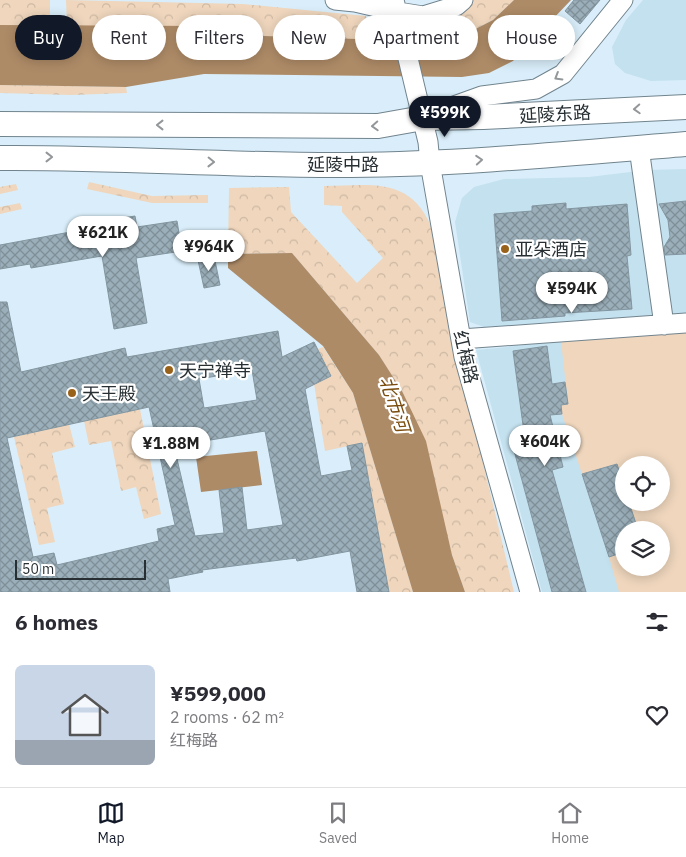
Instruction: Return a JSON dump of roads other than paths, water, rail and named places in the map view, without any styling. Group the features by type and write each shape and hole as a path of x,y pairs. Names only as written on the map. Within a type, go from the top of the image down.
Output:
{"main road":[{"name":"延陵东路","path":"423,118 483,118 686,107"},
{"path":"0,124 378,126 423,118"},
{"name":"延陵中路","path":"0,158 58,157 339,165 430,163 686,144"}],"street":[{"path":"335,0 396,6 423,16 456,6 462,0"},
{"path":"423,118 482,96 536,89 563,74 623,0"},
{"name":"红梅路","path":"396,6 428,142 464,358 530,592"},
{"path":"639,148 664,325"},
{"path":"461,339 686,323"}],"water":[{"path":"514,0 571,0 557,15 498,15"},
{"path":"488,23 488,60 514,60 489,73 462,77 204,74 126,87 0,85 0,25 15,25 15,60 82,60 82,25 92,25 92,60 166,60 166,26 176,26 176,60 263,60 263,36 273,36 273,60 345,60 345,39 355,39 355,60 478,60 478,28"},
{"name":"北市河","path":"292,253 379,355 402,391 426,441 452,555 465,592 413,592 353,393 323,346 228,268 228,254"},
{"path":"257,451 262,485 201,492 196,457"}],"place":[{"name":"亚朵酒店","path":"505,249"},
{"name":"天宁禅寺","path":"169,370"},
{"name":"天王殿","path":"72,393"}]}
